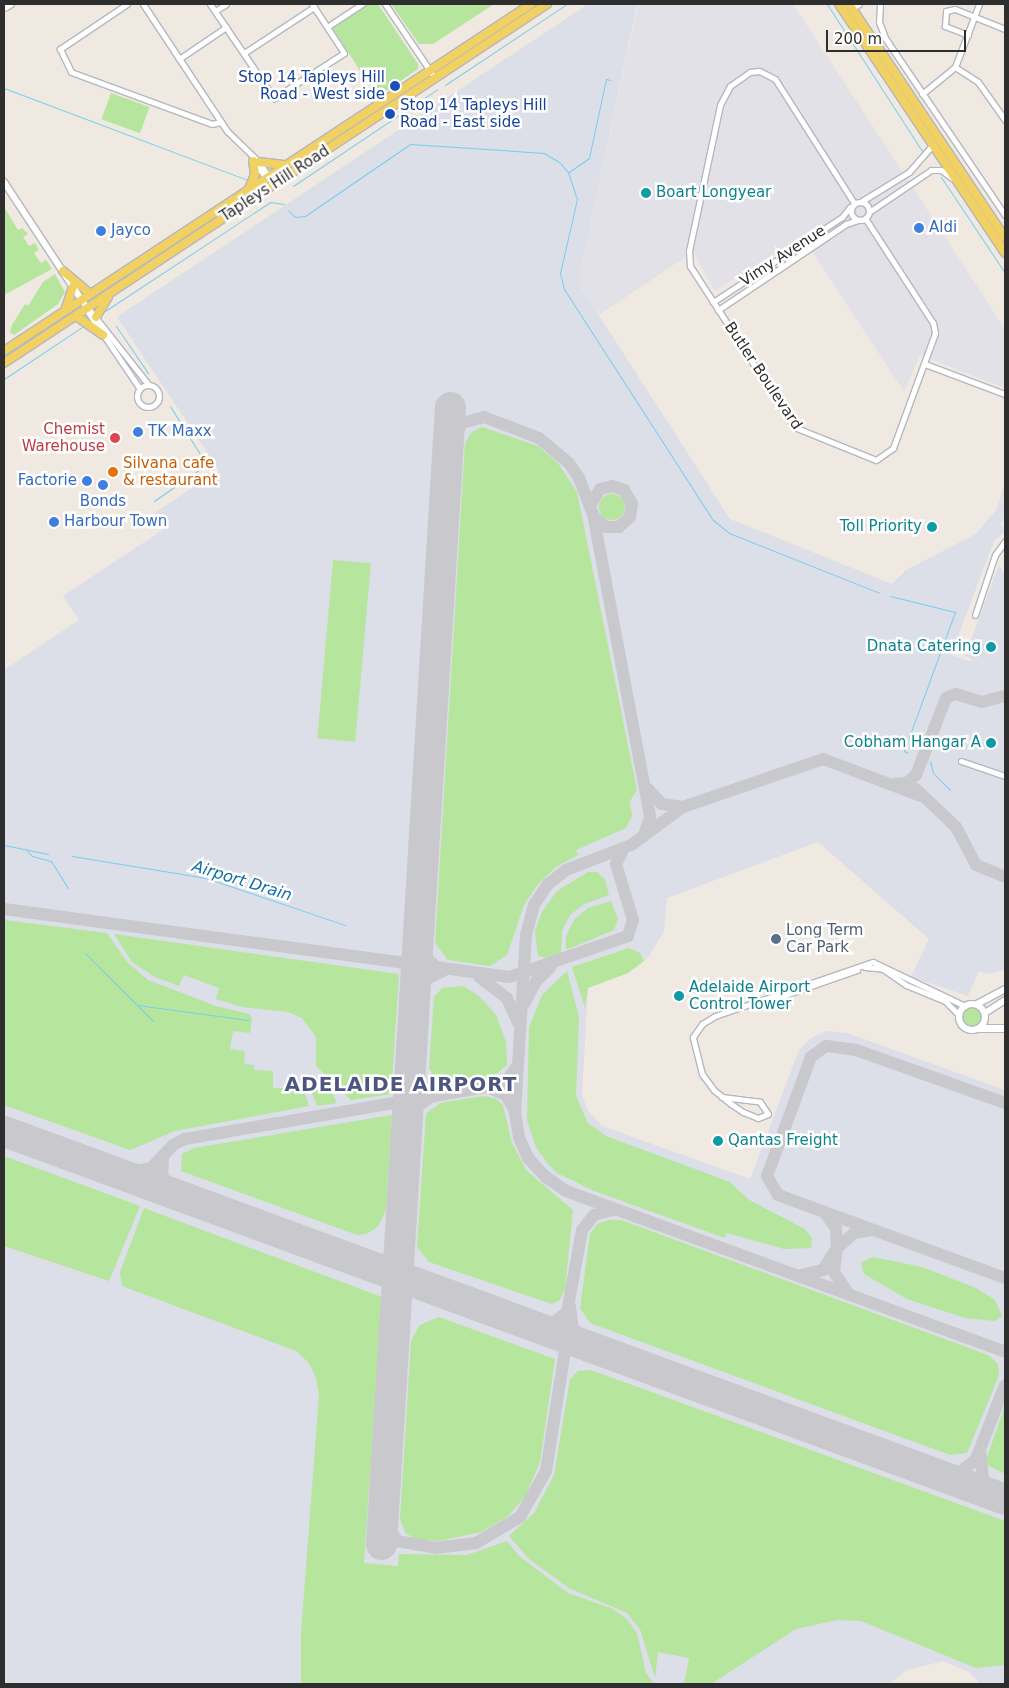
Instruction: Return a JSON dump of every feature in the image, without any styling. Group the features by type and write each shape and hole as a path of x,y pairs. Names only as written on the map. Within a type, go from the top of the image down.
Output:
{"main road":[{"name":"Tapleys Hill Road","path":"4,351 532,4"},
{"name":"Tapleys Hill Road","path":"4,363 547,4"},
{"path":"839,4 961,186 1003,242"},
{"path":"844,4 854,5"},
{"path":"850,20 854,5"},
{"path":"854,5 1003,242 1005,252"},
{"path":"248,190 256,162 272,166 287,164"},
{"path":"63,271 90,294"},
{"path":"63,312 72,297 73,286"},
{"path":"96,317 116,288"},
{"path":"76,316 103,335"},
{"path":"980,1028 1005,1028"}],"street":[{"path":"4,8 11,4"},
{"path":"127,4 119,6 62,47 60,55 71,72 83,80 212,124 220,122"},
{"path":"142,4 220,122 274,185"},
{"path":"210,4 274,98 344,54 313,5 244,53"},
{"path":"215,11 226,4"},
{"path":"328,27 362,4"},
{"path":"385,4 435,78"},
{"path":"880,4 881,31 1005,215"},
{"path":"922,94 955,67 979,4"},
{"path":"968,36 950,29 943,16 952,8 1005,29"},
{"path":"179,58 226,27"},
{"path":"955,67 978,82 1005,120"},
{"name":"Butler Boulevard","path":"852,205 775,80 764,72 750,72 723,95 688,259 712,302 794,428 869,460 882,459 893,448 934,338 933,323 865,218"},
{"path":"933,144 914,168 862,201 852,205 851,215 858,220 865,218 869,212 931,170 945,172 961,186"},
{"path":"4,182 140,389 140,404 154,406 159,393 148,384 87,308"},
{"path":"862,201 869,212"},
{"name":"Vimy Avenue","path":"712,302 842,217 852,205"},
{"name":"Vimy Avenue","path":"718,310 846,224 858,220"},
{"path":"925,364 1005,394"},
{"path":"140,389 148,384"},
{"path":"975,615 995,555 1005,541"},
{"path":"961,761 1005,776"},
{"path":"722,1097 760,1102 768,1114 755,1117 722,1097 702,1074 693,1037 710,1019 873,962 964,1006 977,1004 1005,989"},
{"path":"746,1007 782,999 871,967 945,1001 959,1015 967,1029 980,1028 985,1013 1005,1000"},
{"path":"977,1004 985,1013"},
{"path":"959,1015 964,1006"}],"shaded area":[{"name":"ADELAIDE AIRPORT","path":"588,4 637,4 580,273 582,289 730,519 892,584 906,570 976,534 997,509 1005,483 1005,515 1001,524 1005,531 994,541 951,655 971,662 972,659 965,656 999,565 1005,575 1005,970 989,974 979,971 968,996 911,977 929,939 818,842 667,898 664,931 648,958 628,973 588,988 582,1095 588,1111 602,1126 750,1179 799,1050 811,1038 826,1031 847,1033 1005,1090 1005,1684 980,1684 969,1672 943,1661 907,1670 889,1684 4,1684 4,670 79,620 63,596 164,529 155,513 219,470 117,317"},
{"path":"638,4 793,4 1005,329 1005,388 920,355 904,392 802,236 715,291 693,252 599,315 583,290 580,273"}],"green space":[{"path":"365,4 378,4 418,64 418,69 377,97 332,27"},
{"path":"391,4 494,4 433,44 419,44"},
{"path":"111,93 150,107 140,133 101,119"},
{"path":"4,207 18,230 22,228 28,234 23,237 29,246 35,243 39,250 34,253 41,263 46,260 52,269 4,295"},
{"path":"55,274 65,292 58,304 14,335 10,332 12,325 25,304 28,306 43,282"},
{"path":"482,427 538,446 558,463 577,492 637,790 630,801 632,816 626,828 576,850 578,855 556,867 538,884 524,905 507,955 490,966 448,960 435,943 465,443 472,432"},
{"path":"612,494 621,498 625,507 621,516 612,520 603,516 599,507 603,498"},
{"path":"333,560 371,563 355,742 317,738"},
{"path":"588,872 597,872 605,879 609,895 584,904 570,915 562,931 561,953 546,958 538,956 535,931 542,912 557,891"},
{"path":"611,901 618,919 614,930 566,950 566,936 574,920 588,908"},
{"path":"4,920 107,933 127,962 148,980 216,1006 249,1014 252,1019 250,1033 233,1031 230,1049 245,1051 244,1064 254,1065 254,1070 273,1071 273,1088 300,1088 301,1080 309,1106 175,1131 130,1150 4,1105"},
{"path":"114,934 399,974 391,1094 351,1100 316,1066 316,1037 302,1018 288,1012 242,1007 216,999 219,988 184,975 179,986 155,977 132,962"},
{"path":"629,948 640,953 644,961 628,973 588,988 585,1008 572,967"},
{"path":"567,971 579,1017 576,1096 588,1123 606,1136 730,1182 749,1200 805,1229 812,1238 811,1248 784,1249 727,1233 725,1238 594,1191 557,1173 548,1164 536,1147 527,1121 529,1027 542,995"},
{"path":"463,986 479,996 496,1015 506,1042 507,1065 495,1075 444,1082 435,1078 429,1068 434,997 442,988"},
{"path":"973,1007 980,1010 983,1017 980,1024 973,1027 966,1024 963,1017 966,1010"},
{"path":"312,1080 330,1089 337,1103 317,1106 310,1088"},
{"path":"483,1096 495,1098 503,1105 512,1143 527,1171 573,1210 565,1289 560,1300 552,1304 429,1262 417,1247 426,1114 440,1103"},
{"path":"392,1115 386,1210 378,1227 366,1234 357,1235 181,1171 182,1154 194,1148"},
{"path":"4,1156 140,1206 109,1281 4,1246"},
{"path":"144,1208 382,1297 364,1563 398,1566 399,1554 467,1555 507,1541 519,1556 568,1593 611,1608 626,1618 637,1633 646,1673 654,1684 301,1684 301,1633 319,1395 316,1378 309,1363 296,1351 122,1286 120,1272"},
{"path":"609,1220 621,1220 988,1355 998,1364 999,1375 967,1453 950,1455 590,1323 580,1308 590,1234 597,1224"},
{"path":"873,1257 922,1267 976,1288 995,1300 1002,1316 995,1321 965,1318 907,1299 864,1274 861,1263"},
{"path":"439,1317 555,1359 540,1462 525,1497 507,1517 481,1532 439,1541 414,1539 405,1532 400,1519 411,1341 420,1325"},
{"path":"591,1370 1005,1521 1005,1665 976,1668 861,1621 837,1620 796,1629 711,1684 684,1684 689,1658 658,1652 655,1678 640,1629 627,1613 569,1588 529,1559 509,1536 534,1513 554,1475 570,1379 578,1371"},
{"path":"1005,1406 1005,1474 987,1465 987,1457"}],"waterway":[{"path":"445,85 567,4"},
{"path":"827,4 922,151"},
{"path":"569,172 589,158 606,79 610,80"},
{"path":"4,88 247,180"},
{"path":"293,186 438,89"},
{"path":"288,210 295,217 305,216 410,144 544,153 559,162 568,172 577,199 560,273 564,289 713,520 729,533 880,593"},
{"path":"941,177 1005,273"},
{"path":"105,311 270,202 284,204"},
{"path":"116,326 148,373"},
{"path":"4,379 82,327"},
{"path":"154,501 203,467 203,459 170,406"},
{"path":"890,596 955,612 909,737"},
{"name":"Airport Drain","path":"906,744 904,751 908,753"},
{"name":"Airport Drain","path":"930,761 933,773 950,790"},
{"name":"Airport Drain","path":"4,845 48,854"},
{"path":"27,851 32,856 51,861 68,888"},
{"name":"Airport Drain","path":"72,856 206,878 345,925"},
{"path":"85,953 153,1021"},
{"path":"137,1005 248,1020"}],"taxiway":[{"path":"448,449 462,423 484,417 539,438 569,463 579,478 593,514 650,817 644,836"},
{"path":"591,504 600,489 612,486 624,490 632,504 630,517 619,527 606,527 594,517"},
{"path":"895,784 907,783 916,775 946,698 956,694 982,702 1005,696"},
{"path":"647,788 662,804 683,807 823,759 921,796"},
{"path":"916,789 956,827 976,865 1005,877"},
{"path":"683,807 631,845 566,870 548,884 534,905 526,934 515,1112 519,1138 529,1159 546,1177 566,1191 1005,1352"},
{"path":"4,909 509,977 628,936 633,920 616,864 624,848"},
{"path":"419,943 427,959 438,968"},
{"path":"524,1004 537,980 550,968"},
{"path":"416,994 428,978 443,971"},
{"path":"479,977 507,998 518,1023"},
{"path":"1005,1103 856,1050 826,1046 811,1057 767,1176 778,1195 1005,1278"},
{"path":"120,1174 151,1168 173,1145 185,1139 497,1085 508,1079 517,1066"},
{"path":"412,1068 421,1085 440,1095"},
{"path":"487,1087 506,1095 515,1111"},
{"path":"408,1122 416,1107 428,1099"},
{"path":"163,1158 162,1175 172,1193"},
{"path":"530,1324 552,1324 567,1312 582,1230 594,1215 613,1210"},
{"path":"801,1275 823,1270 837,1248 836,1228 824,1212"},
{"path":"848,1293 834,1272 837,1248 854,1233 871,1230"},
{"path":"570,1306 573,1332 591,1347"},
{"path":"383,1516 397,1541 436,1548 476,1543 520,1517 546,1471 567,1339"},
{"path":"941,1476 959,1473 976,1459 1005,1385"},
{"path":"980,1451 983,1478 996,1495"}],"runway":[{"path":"381,1544 450,407"},
{"path":"4,1131 1005,1499"}],"place":[{"name":"Stop 14 Tapleys Hill Road - West side","path":"395,86"},
{"name":"Stop 14 Tapleys Hill Road - East side","path":"390,114"},
{"name":"Boart Longyear","path":"646,193"},
{"name":"Aldi","path":"919,228"},
{"name":"Jayco","path":"101,231"},
{"name":"TK Maxx","path":"138,432"},
{"name":"Chemist Warehouse","path":"115,438"},
{"name":"Silvana cafe & restaurant","path":"113,472"},
{"name":"Factorie","path":"87,481"},
{"name":"Bonds","path":"103,485"},
{"name":"Harbour Town","path":"54,522"},
{"name":"Toll Priority","path":"932,527"},
{"name":"Dnata Catering","path":"991,647"},
{"name":"Cobham Hangar A","path":"991,743"},
{"name":"Long Term Car Park","path":"776,939"},
{"name":"Adelaide Airport Control Tower","path":"679,996"},
{"name":"Qantas Freight","path":"718,1141"}],"district":[{"name":"ADELAIDE AIRPORT","path":"401,1084"}]}
